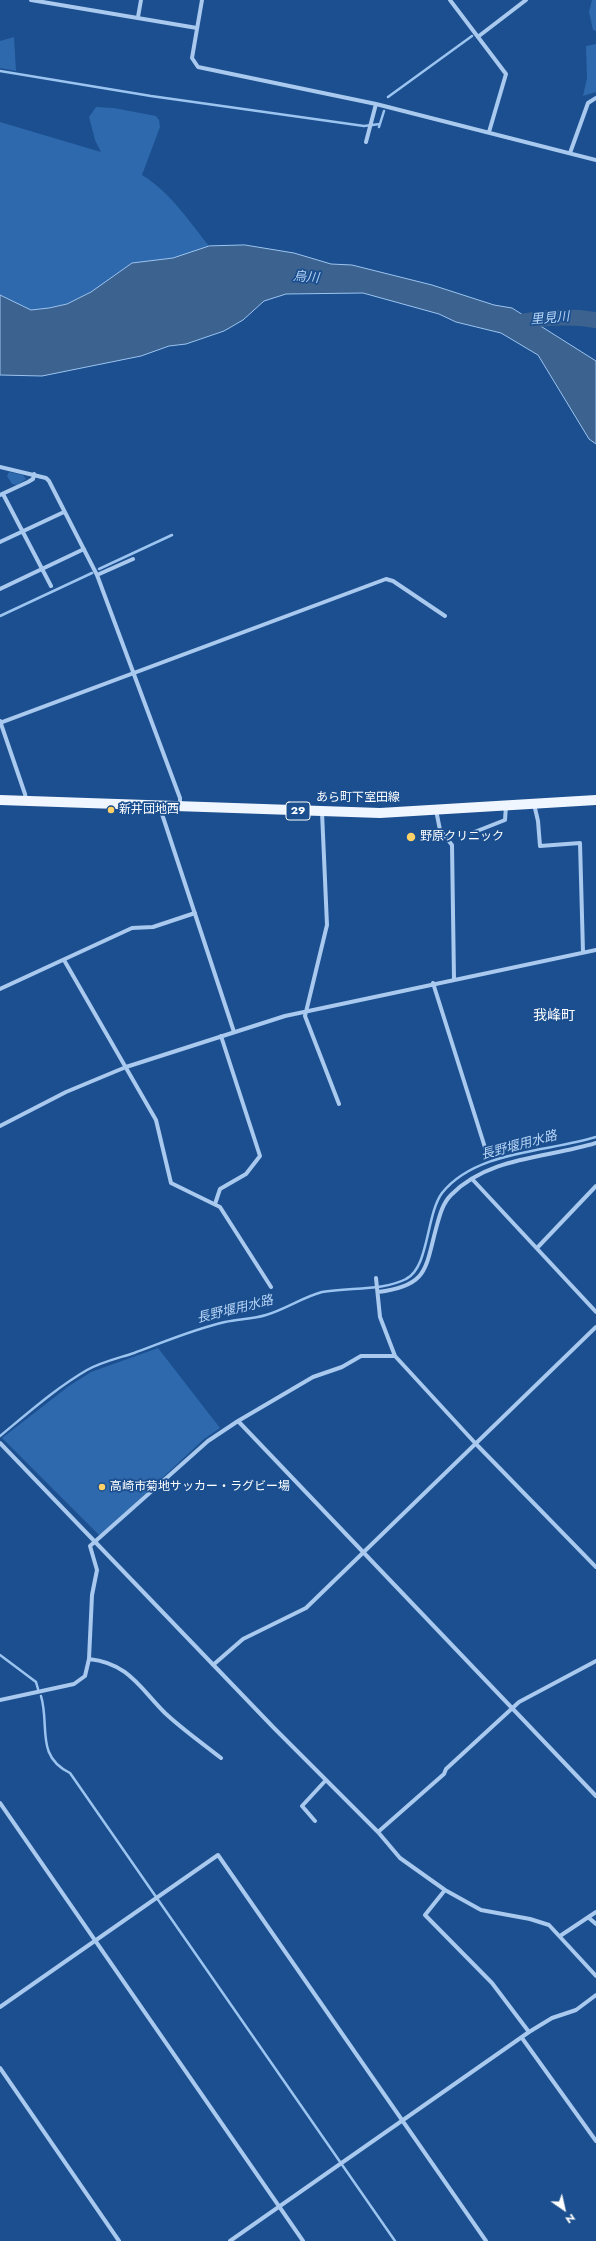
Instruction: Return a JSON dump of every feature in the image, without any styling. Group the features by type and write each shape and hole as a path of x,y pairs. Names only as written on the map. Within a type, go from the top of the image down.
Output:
{"main road":[{"name":"あら町下室田線","path":"0,800 322,812 436,810 596,800"}],"street":[{"path":"31,0 197,28"},
{"path":"138,17 141,0"},
{"path":"202,0 192,58 198,67 376,104 596,160"},
{"path":"450,0 479,36 506,74 489,132"},
{"path":"479,36 526,0"},
{"path":"570,153 588,103 596,98"},
{"path":"366,142 376,104"},
{"path":"0,467 34,474 50,481 64,512 97,575 180,798 180,806"},
{"path":"34,474 33,479 1,495 51,586"},
{"path":"0,542 64,512"},
{"path":"0,589 84,549"},
{"path":"97,575 133,558"},
{"path":"26,800 26,794 0,722 134,674 386,579 393,581 445,616"},
{"path":"534,803 538,821 540,846 580,843 583,952"},
{"path":"162,806 162,814 234,1032"},
{"path":"472,833 505,820 506,806"},
{"path":"436,810 440,830 452,845 454,978"},
{"path":"322,812 327,925 305,1016 339,1104"},
{"path":"0,989 132,928 153,927 195,913"},
{"path":"0,1126 66,1092 126,1067 306,1010 454,978 596,950"},
{"path":"64,960 156,1120 171,1183 215,1204 224,1211 271,1287"},
{"path":"433,983 488,1156"},
{"path":"215,1204 220,1189 246,1174 260,1156 221,1036"},
{"path":"378,1290 403,1288 419,1278 427,1261 443,1207 452,1194 473,1180 497,1167 517,1160 566,1152 596,1143"},
{"path":"473,1180 506,1218 537,1248 596,1312"},
{"path":"537,1248 596,1186"},
{"path":"377,1280 380,1317 395,1356 476,1444 596,1567"},
{"path":"213,1665 243,1639 306,1608 596,1327"},
{"path":"0,1700 80,1681 85,1676 89,1659 92,1595 97,1570 90,1546 208,1441 238,1421 313,1377 342,1367 361,1356 395,1356"},
{"path":"238,1421 596,1796"},
{"path":"0,1443 96,1541 213,1665 378,1832 400,1858 445,1890 481,1910 530,1919 549,1925 596,1976"},
{"path":"89,1659 105,1661 123,1669 165,1712 220,1758"},
{"path":"378,1832 444,1774 446,1769 519,1702 595,1663"},
{"path":"315,1821 302,1806 326,1780"},
{"path":"0,1803 303,2241"},
{"path":"0,2007 218,1856 486,2241"},
{"path":"445,1890 425,1914 492,1983 529,2032"},
{"path":"560,1936 596,1912"},
{"path":"589,1918 596,1924"},
{"path":"230,2241 529,2032 552,2018 576,2010 596,1995"},
{"path":"522,2038 596,2141"},
{"path":"0,2068 120,2241"}],"shaded area":[{"path":"592,0 596,0 596,31 593,30 589,12"},
{"path":"14,37 16,71 0,68 0,41"},
{"path":"596,44 596,92 583,96 587,78 586,46"},
{"path":"96,107 114,108 156,116 159,120 160,127 142,175 170,198 209,246 173,258 132,263 91,292 67,304 31,310 0,295 0,122 101,152 95,140 89,117"},
{"path":"9,472 23,475 26,479 17,485 12,484 7,476"},
{"name":"高崎市菊地サッカー・ラグビー場","path":"158,1348 220,1428 204,1439 100,1536 2,1438 69,1386 91,1372"}],"water":[{"name":"烏川","path":"245,245 294,253 331,264 352,265 432,285 494,305 512,308 596,361 596,444 589,439 538,355 501,333 456,322 439,314 363,293 286,294 264,301 243,320 224,331 186,344 169,346 141,356 42,376 0,375 0,295 31,310 49,308 67,304 91,292 132,263 173,258 209,246"}],"waterway":[{"path":"388,97 472,36"},
{"path":"0,71 151,96 364,126 380,124"},
{"path":"379,127 384,111"},
{"name":"里見川","path":"509,324 552,318 585,318 596,320"},
{"path":"99,569 172,535"},
{"path":"0,616 92,573"},
{"name":"長野堰用水路","path":"0,1436 64,1385 87,1370 110,1360 134,1353 202,1328 225,1322 266,1315 322,1292 376,1287 397,1283 406,1279 413,1273 419,1264 437,1203 442,1193 456,1179 474,1168 493,1160 514,1154 596,1137"},
{"path":"0,1655 36,1682 38,1689"},
{"path":"41,1696 46,1739 52,1758 59,1766 70,1773 395,2241"}],"place":[{"name":"新井団地西","path":"111,810"},
{"name":"野原クリニック","path":"411,837"},
{"name":"高崎市菊地サッカー・ラグビー場","path":"102,1487"}],"district":[{"name":"我峰町","path":"554,1017"}]}
